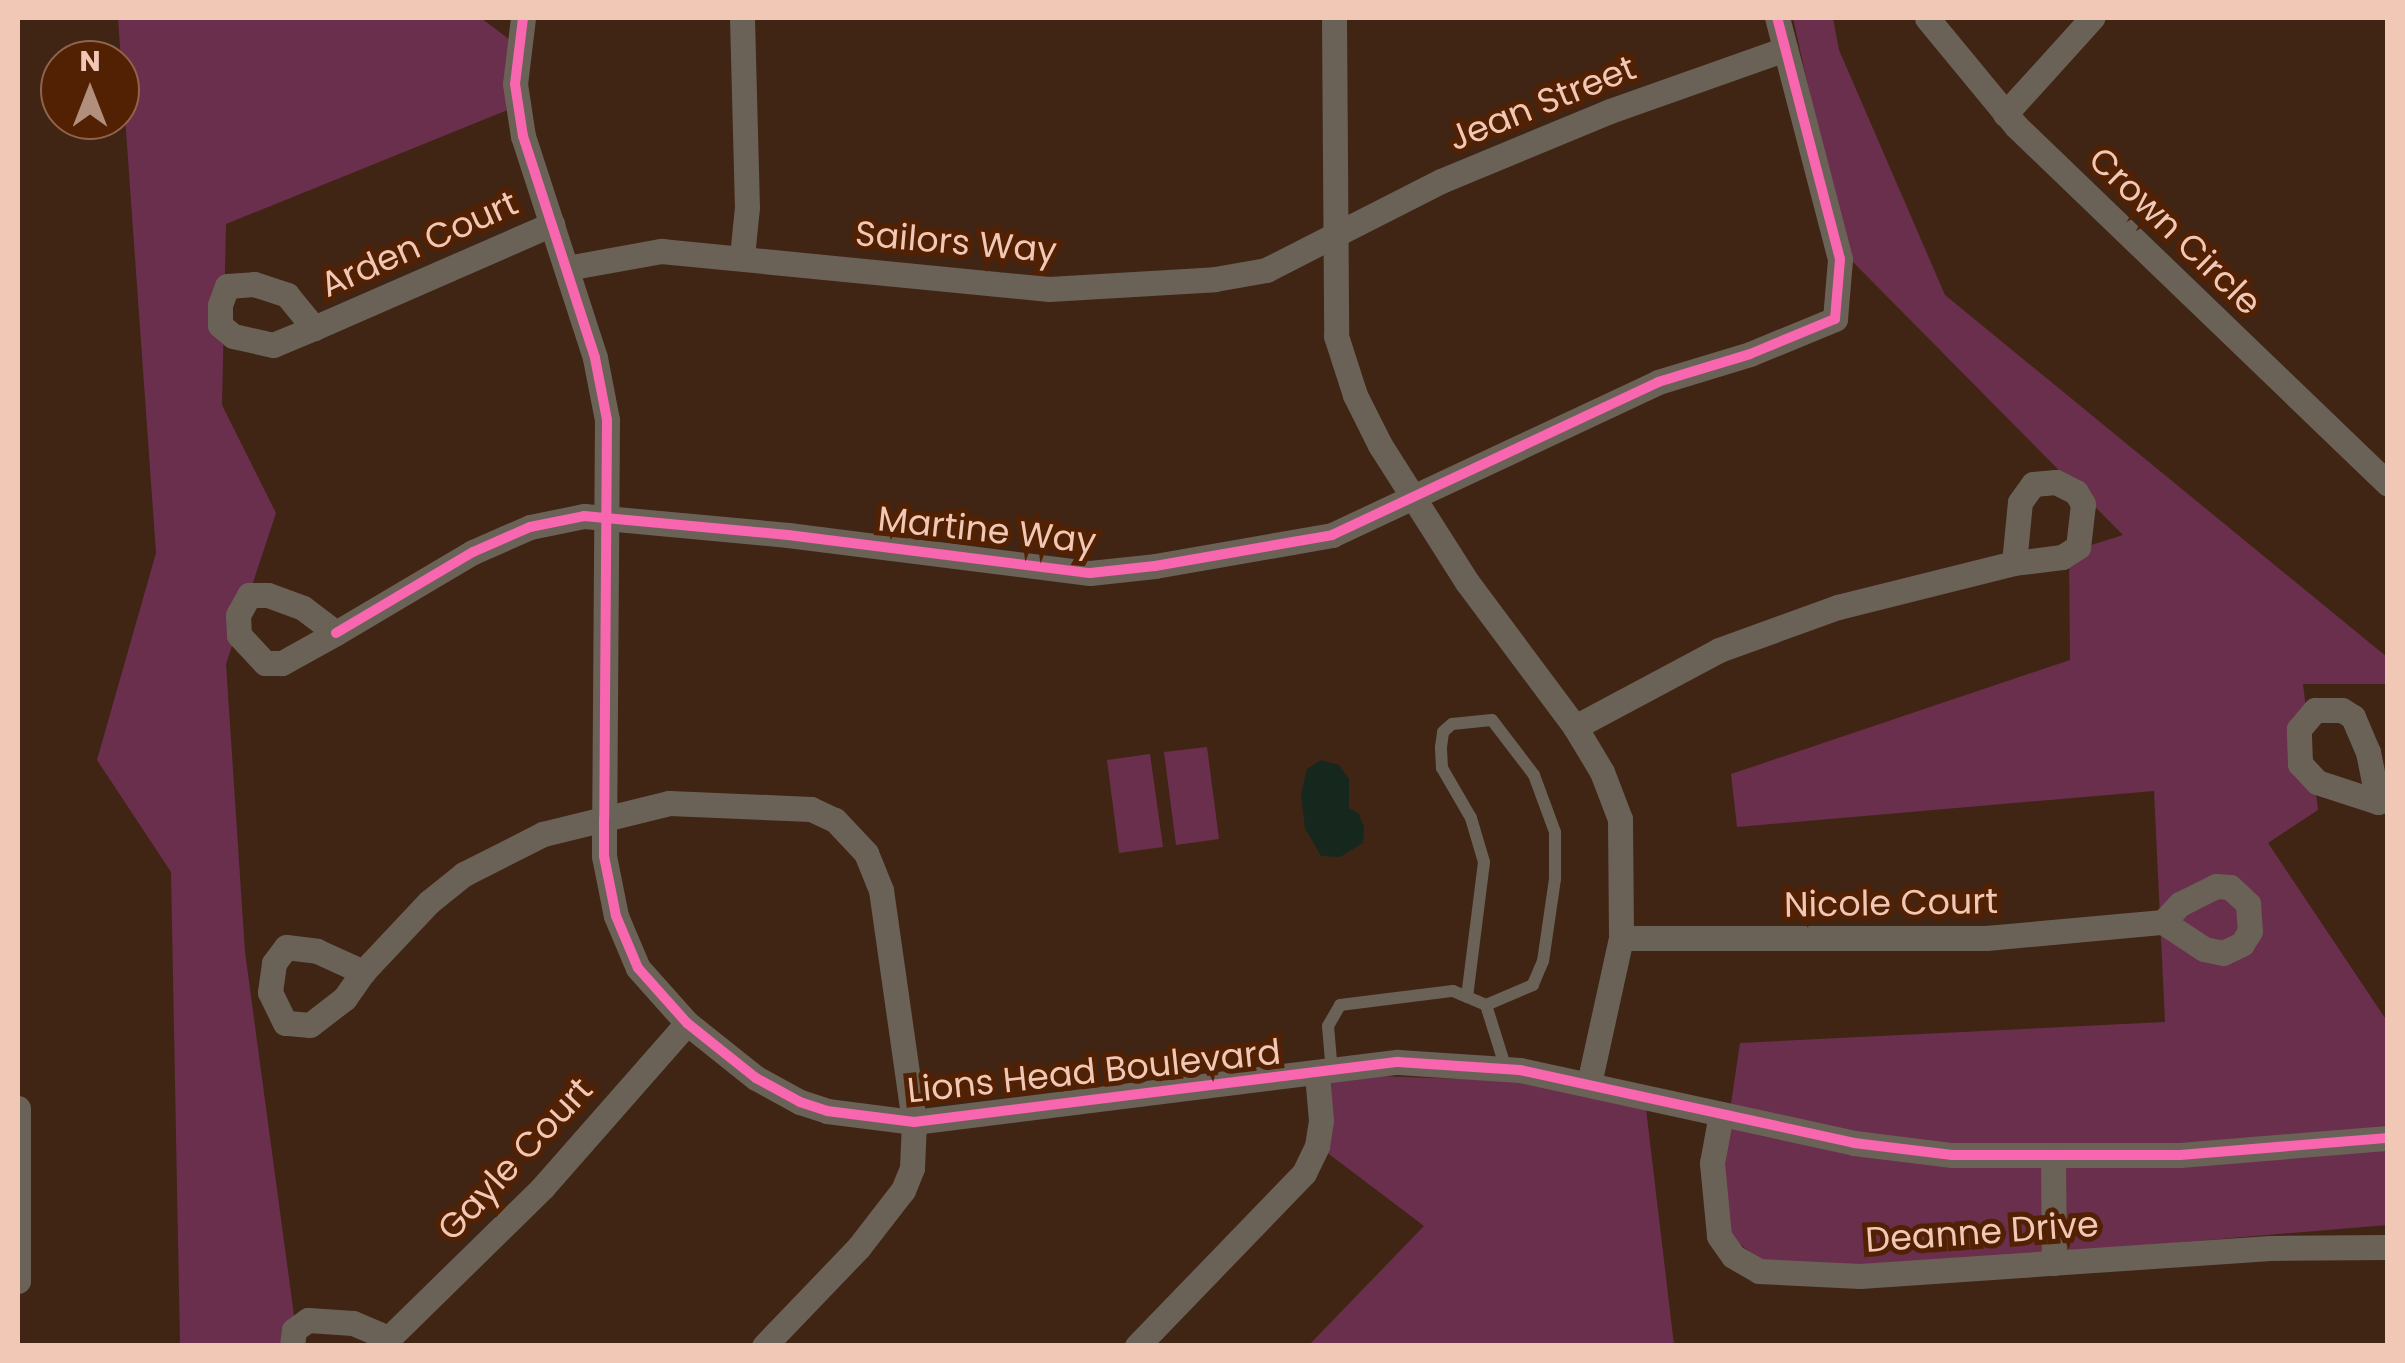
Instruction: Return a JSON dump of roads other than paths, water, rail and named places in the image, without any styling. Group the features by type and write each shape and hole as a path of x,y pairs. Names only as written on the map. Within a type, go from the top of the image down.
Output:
{"street":[{"name":"Lions Head Boulevard","path":"523,18 514,84 523,136 595,358 607,420 604,856 616,916 638,968 688,1023 756,1078 800,1102 883,1121 914,1122 1398,1062 1506,1069 1893,1148 1952,1156 2180,1156 2388,1138"},
{"path":"742,18 746,189 742,256"},
{"path":"1334,18 1332,238 1336,336 1345,365 1380,446 1466,582 1575,726 1602,772 1620,819 1624,858 1621,938 1589,1084"},
{"path":"1777,18 1785,49"},
{"name":"Crown Circle","path":"1927,18 2005,114 2388,484"},
{"path":"2005,114 2092,18"},
{"name":"Jean Street","path":"1332,238 1442,181 1610,111 1785,49"},
{"name":"Martine Way","path":"336,632 474,552 530,527 584,516 788,535 1090,573 1155,566 1332,535 1658,382 1750,354 1835,319 1840,259 1785,49"},
{"name":"Arden Court","path":"314,328 552,224"},
{"name":"Sailors Way","path":"567,268 661,251 1049,289 1215,279 1266,270 1332,238"},
{"path":"1575,726 1719,650 1838,607 2014,563"},
{"path":"363,972 428,902 464,874 543,834 669,803 812,809 834,820 866,853 881,890 914,1122 912,1168 904,1190 859,1247 764,1346"},
{"name":"Nicole Court","path":"1621,938 1986,938 2163,922"},
{"name":"Gayle Court","path":"292,1346 294,1330 308,1320 353,1324 387,1342 543,1187 688,1023"},
{"path":"1137,1346 1304,1173 1318,1146 1324,1073"},
{"path":"18,1108 18,1281"},
{"name":"Deanne Drive","path":"1721,1114 1712,1163 1719,1236 1733,1256 1759,1271 1860,1276 2270,1248 2388,1246"},
{"path":"2053,1157 2054,1264"}],"lane":[{"path":"1324,1073 1328,1026 1340,1005 1453,992 1486,1004 1533,984 1543,960 1555,879 1555,832 1534,775 1492,720 1452,724 1444,732 1441,748 1442,768 1471,818 1484,862 1467,997"},
{"path":"1486,1004 1506,1069"}]}
